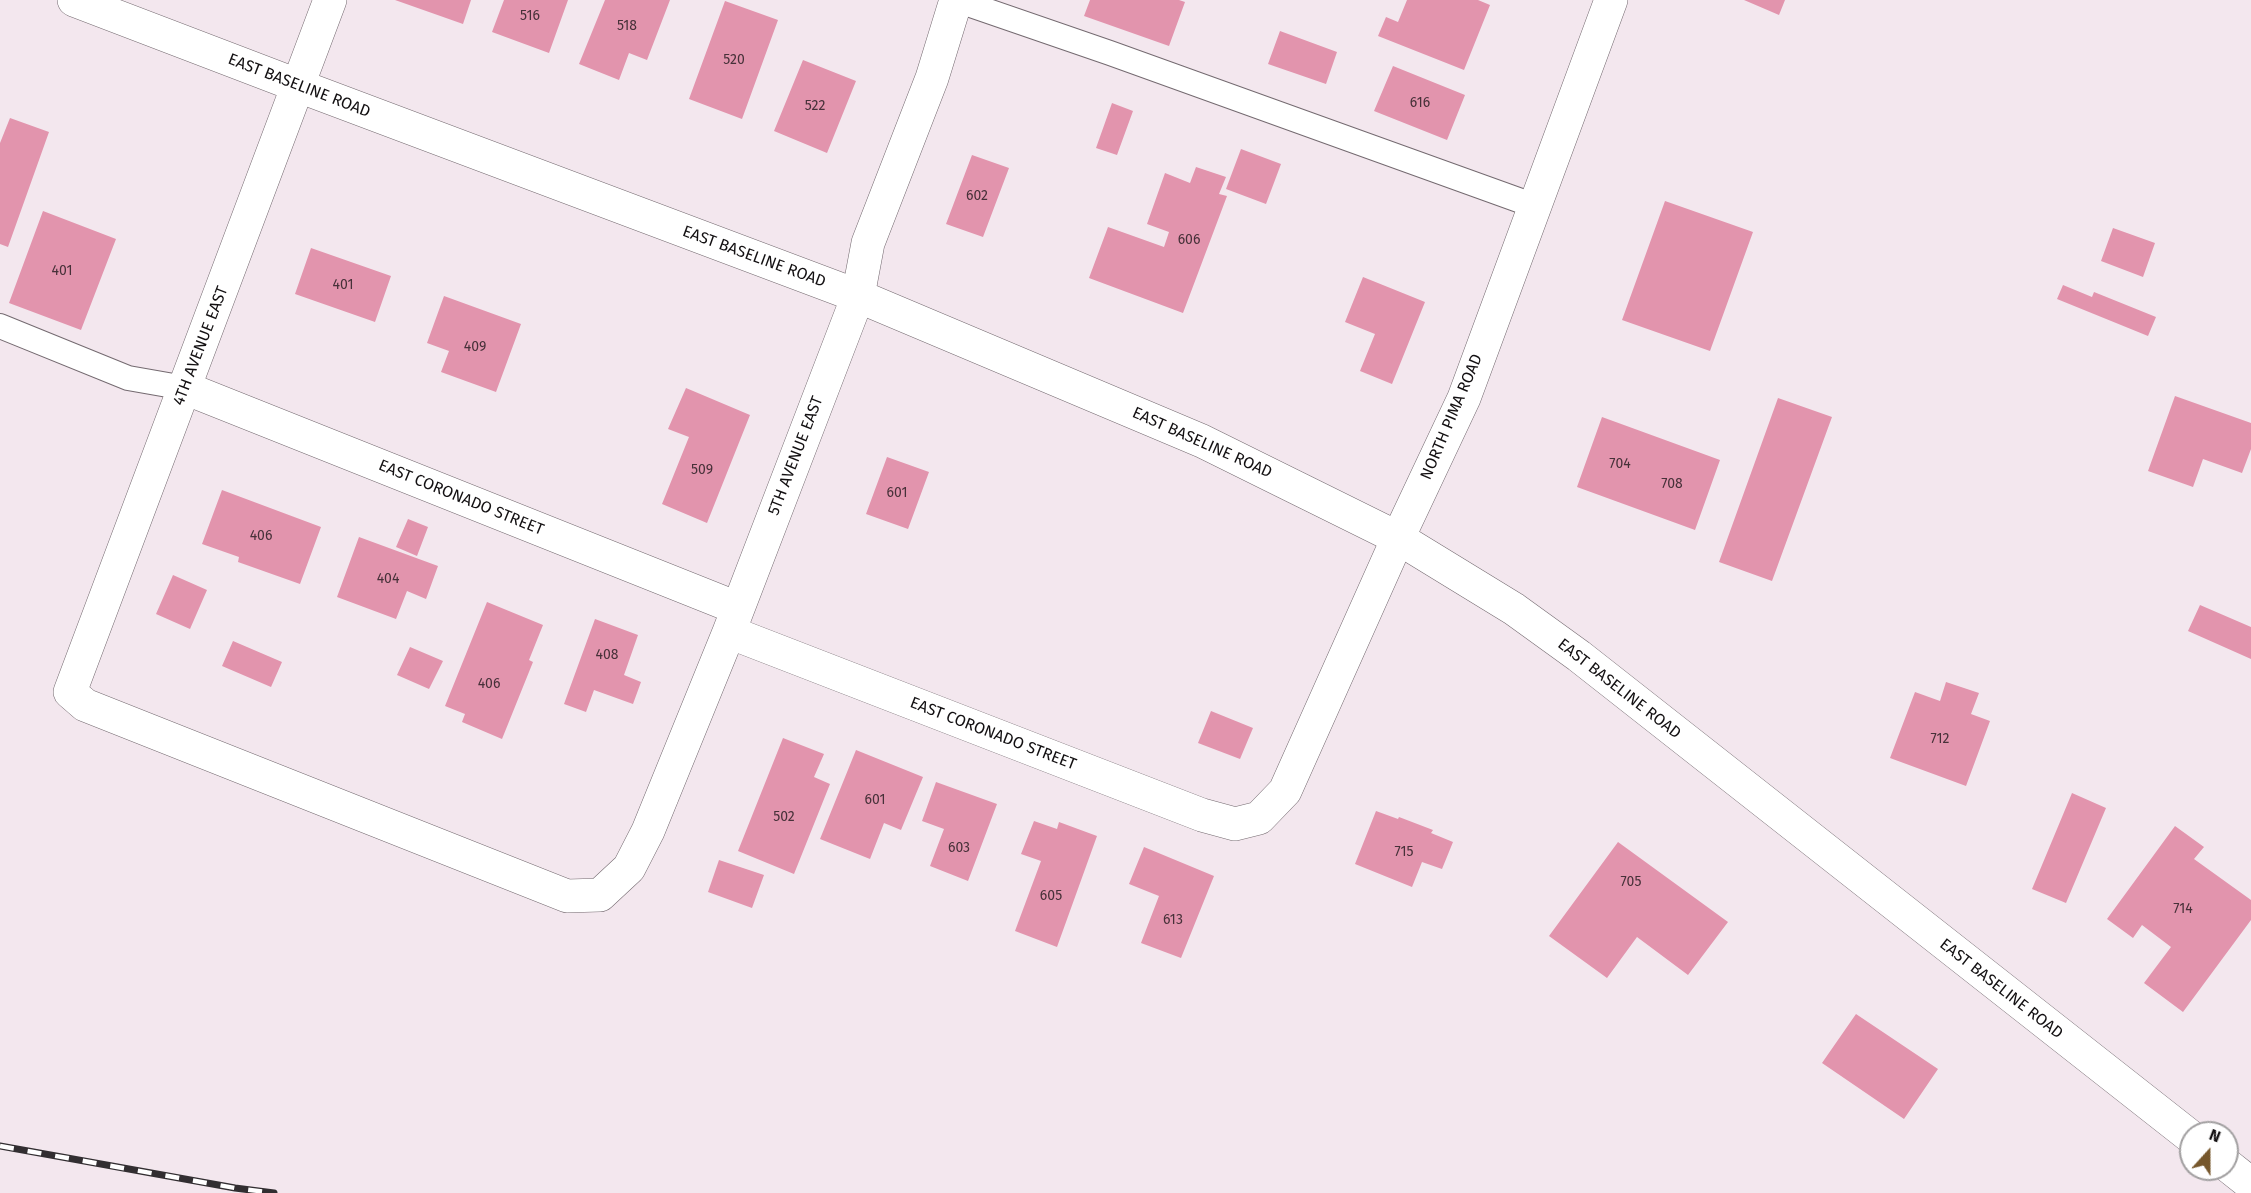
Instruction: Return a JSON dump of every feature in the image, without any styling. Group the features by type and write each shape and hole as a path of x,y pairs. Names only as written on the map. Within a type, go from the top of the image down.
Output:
{"street":[{"name":"EAST BASELINE ROAD","path":"74,0 858,296 1202,441 1398,538 1514,609 1579,656 2179,1128"},
{"name":"4TH AVENUE EAST","path":"330,0 70,692 86,705 567,896 600,895"},
{"name":"5TH AVENUE EAST","path":"600,895 628,868 648,831 733,620 858,296 868,243 932,78 956,0"},
{"name":"NORTH PIMA ROAD","path":"1259,818 1285,790 1398,538 1464,398 1611,0"},
{"name":"EAST CORONADO STREET","path":"185,388 1202,815 1235,824 1259,818"},
{"path":"2239,1174 2251,1184"}],"lane":[{"path":"956,0 1535,206"},
{"path":"0,326 128,378 185,388"}],"building":[{"path":"395,0 471,0 463,24"},
{"path":"504,0 568,0 549,53 492,32"},
{"path":"605,0 670,0 647,60 629,53 619,80 579,64"},
{"path":"1090,0 1179,0 1185,2 1169,46 1084,16"},
{"path":"1407,0 1478,0 1490,5 1464,70 1378,36 1386,17 1398,22"},
{"path":"1744,0 1785,0 1779,15"},
{"path":"725,1 778,20 742,119 689,99"},
{"path":"1280,31 1337,52 1326,84 1268,64"},
{"path":"803,60 856,81 827,153 774,131"},
{"path":"1393,66 1465,95 1447,140 1374,111"},
{"path":"1112,103 1133,111 1117,155 1096,148"},
{"path":"10,118 49,132 8,247 0,244 0,143"},
{"path":"1241,149 1281,164 1266,204 1226,189"},
{"path":"972,155 1009,168 983,237 946,224"},
{"path":"1196,167 1226,177 1219,194 1227,196 1183,313 1089,278 1108,227 1164,247 1169,232 1147,224 1165,173 1190,183"},
{"path":"1665,201 1753,232 1710,351 1622,320"},
{"path":"43,211 116,239 81,330 9,303"},
{"path":"2113,228 2155,243 2143,277 2101,261"},
{"path":"311,248 391,276 375,322 295,294"},
{"path":"1363,277 1425,302 1392,384 1360,371 1375,334 1345,322"},
{"path":"2063,285 2092,297 2094,292 2156,317 2148,336 2057,299"},
{"path":"444,296 521,324 496,392 441,372 449,351 427,343"},
{"path":"686,388 750,415 707,523 662,504 689,437 668,429"},
{"path":"2175,396 2251,423 2251,449 2242,473 2203,459 2193,487 2148,471"},
{"path":"1778,398 1832,417 1772,581 1719,562"},
{"path":"1602,417 1720,460 1695,530 1577,487"},
{"path":"887,457 929,472 908,529 866,514"},
{"path":"222,490 321,527 300,584 238,562 239,557 202,544"},
{"path":"408,519 428,527 417,556 396,547"},
{"path":"359,537 438,566 426,599 407,591 396,619 337,597"},
{"path":"173,575 207,590 190,629 156,614"},
{"path":"487,602 543,625 529,660 533,662 502,739 462,722 465,714 445,706"},
{"path":"2200,605 2251,627 2251,659 2188,631"},
{"path":"595,619 638,635 624,675 641,682 633,704 594,690 586,712 564,704"},
{"path":"233,641 282,662 271,687 222,666"},
{"path":"410,647 443,661 429,689 397,675"},
{"path":"1946,682 1979,693 1971,714 1990,721 1966,786 1890,758 1915,692 1940,701"},
{"path":"1211,711 1253,728 1240,759 1198,743"},
{"path":"783,738 824,754 814,777 830,784 794,874 738,851"},
{"path":"856,750 923,777 901,830 884,823 870,859 820,839"},
{"path":"936,782 997,804 968,881 930,866 944,829 922,821"},
{"path":"2072,793 2106,808 2066,903 2032,889"},
{"path":"1376,811 1433,830 1431,833 1453,842 1442,869 1422,862 1412,887 1355,864"},
{"path":"1034,821 1057,829 1059,822 1097,836 1057,947 1015,931 1041,861 1021,854"},
{"path":"2175,826 2204,847 2194,859 2251,900 2251,920 2183,1012 2144,983 2171,947 2142,925 2133,938 2107,919"},
{"path":"1618,842 1728,922 1688,975 1637,937 1607,978 1549,936"},
{"path":"1144,847 1214,876 1181,958 1141,943 1159,896 1129,884"},
{"path":"719,860 764,875 752,908 708,892"},
{"path":"1856,1014 1938,1069 1904,1119 1822,1063"}],"railway":[{"path":"0,1146 274,1193"}]}
